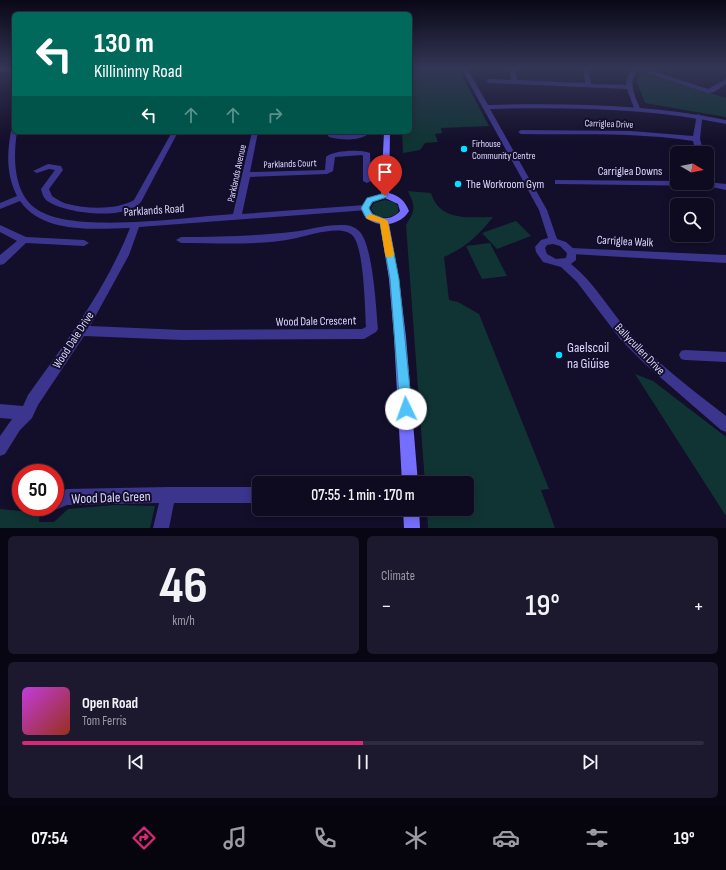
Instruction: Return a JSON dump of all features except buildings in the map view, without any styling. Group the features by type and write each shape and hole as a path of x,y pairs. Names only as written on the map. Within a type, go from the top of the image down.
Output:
{"main road":[{"path":"385,196 387,134"},
{"path":"385,196 398,199 405,211 399,218 384,222 369,216 365,208 370,200 385,196"},
{"path":"384,222 394,279 400,330 410,476"},
{"path":"411,516 412,528"}],"street":[{"path":"477,93 543,210 553,241 563,244 571,251 571,260 564,264"},
{"path":"630,93 637,108"},
{"path":"485,107 560,106 637,108 698,116 726,122"},
{"path":"698,116 699,120 696,139 698,146"},
{"name":"Carriglea Drive","path":"521,132 609,132 678,136 696,139"},
{"name":"Parklands Road","path":"14,134 11,153 12,173 22,197 34,212 50,219 90,226 237,218 365,208"},
{"path":"37,171 48,166 58,168 59,170 45,189 48,197 66,206 88,209 125,208 133,206 138,202 174,134"},
{"name":"Parklands Avenue","path":"237,218 255,134"},
{"path":"330,134 331,136 337,137 358,136 363,134"},
{"name":"Parklands Court","path":"245,175 327,172 329,171 330,157 333,154 363,154 367,155 367,181"},
{"name":"Carriglea Downs","path":"558,182 670,183"},
{"name":"Carriglea Downs","path":"714,184 726,187"},
{"path":"0,206 22,197"},
{"name":"Wood Dale Drive","path":"0,449 15,426 28,413 33,400 81,331 124,255 136,224"},
{"path":"0,228 24,240 84,243"},
{"name":"Wood Dale Crescent","path":"81,331 198,335 364,334 372,329 366,264 361,241 356,233 347,228 320,229 296,235 246,240 181,240"},
{"path":"0,261 24,240"},
{"name":"Ballycullen Drive","path":"553,241 542,244 540,250 541,254 553,262 564,264 570,268 625,336 684,391 726,425"},
{"name":"Carriglea Walk","path":"571,251 726,259"},
{"path":"685,355 726,357"},
{"path":"0,411 28,413"},
{"name":"Wood Dale Green","path":"161,528 168,495"},
{"name":"Wood Dale Green","path":"64,499 68,497 168,495 252,495"}],"green space":[{"path":"412,93 471,93 489,126 441,128 442,133 435,134 438,142 425,143 420,150 403,153 402,134 412,134"},
{"path":"641,93 709,93 726,98 726,117 645,103"},
{"path":"408,191 431,193 435,202 441,209 448,213 465,217 493,217 471,240 459,249 444,257 449,300 458,302 479,314 549,489 541,490 555,528 428,528 427,516 474,516 474,476 424,476 406,225 413,212 412,201"},
{"path":"385,200 394,202 398,206 398,212 395,215 383,218 376,215 371,208 374,203"},
{"path":"516,221 531,236 497,249 482,233"},
{"path":"490,243 507,276 482,279 466,246"},
{"path":"635,374 653,381 726,437 726,516"},
{"path":"115,505 155,506 150,528 0,528 0,509 12,510 12,516 40,516 39,522 54,522 60,516 64,516 64,513 68,509"}],"slow traffic":[{"path":"370,217 384,222 389,254"}],"place":[{"name":"Firhouse Community Centre","path":"464,149"},
{"name":"The Workroom Gym","path":"458,184"},
{"name":"Gaelscoil na Giúise","path":"559,355"}],"route":[{"path":"385,196 380,196 370,200 366,204 365,208 369,216 384,222 394,279 403,362 406,409"}]}
